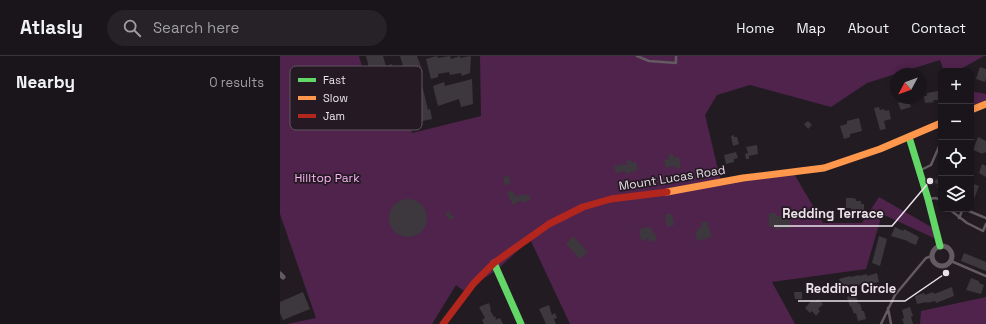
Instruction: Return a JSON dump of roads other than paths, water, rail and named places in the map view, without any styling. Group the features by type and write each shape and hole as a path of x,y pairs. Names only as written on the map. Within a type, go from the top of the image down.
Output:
{"street":[{"path":"974,109 986,104"},
{"name":"Mount Lucas Road","path":"443,324 474,283 494,263 549,224 577,210 598,202 621,197 681,190 742,178 824,168 868,154 938,124"},
{"path":"909,136 940,246"},
{"path":"940,246 944,246 949,249 952,255 951,261 946,266 939,266 933,262 933,250 940,246"},
{"path":"494,263 521,324"}],"lane":[{"path":"637,56 649,61 676,63 676,56"},
{"path":"919,171 931,165 938,152"},
{"path":"928,199 938,199"},
{"path":"952,212 967,223 983,231 986,224"},
{"path":"959,218 962,212"},
{"path":"971,212 986,218"},
{"path":"881,324 895,295 926,258 932,256"},
{"path":"951,261 986,276"},
{"path":"888,308 891,324"}],"place":[{"name":"Redding Terrace","path":"930,181"},
{"name":"Redding Circle","path":"946,273"}],"park label":[{"name":"Hilltop Park","path":"327,178"}]}
